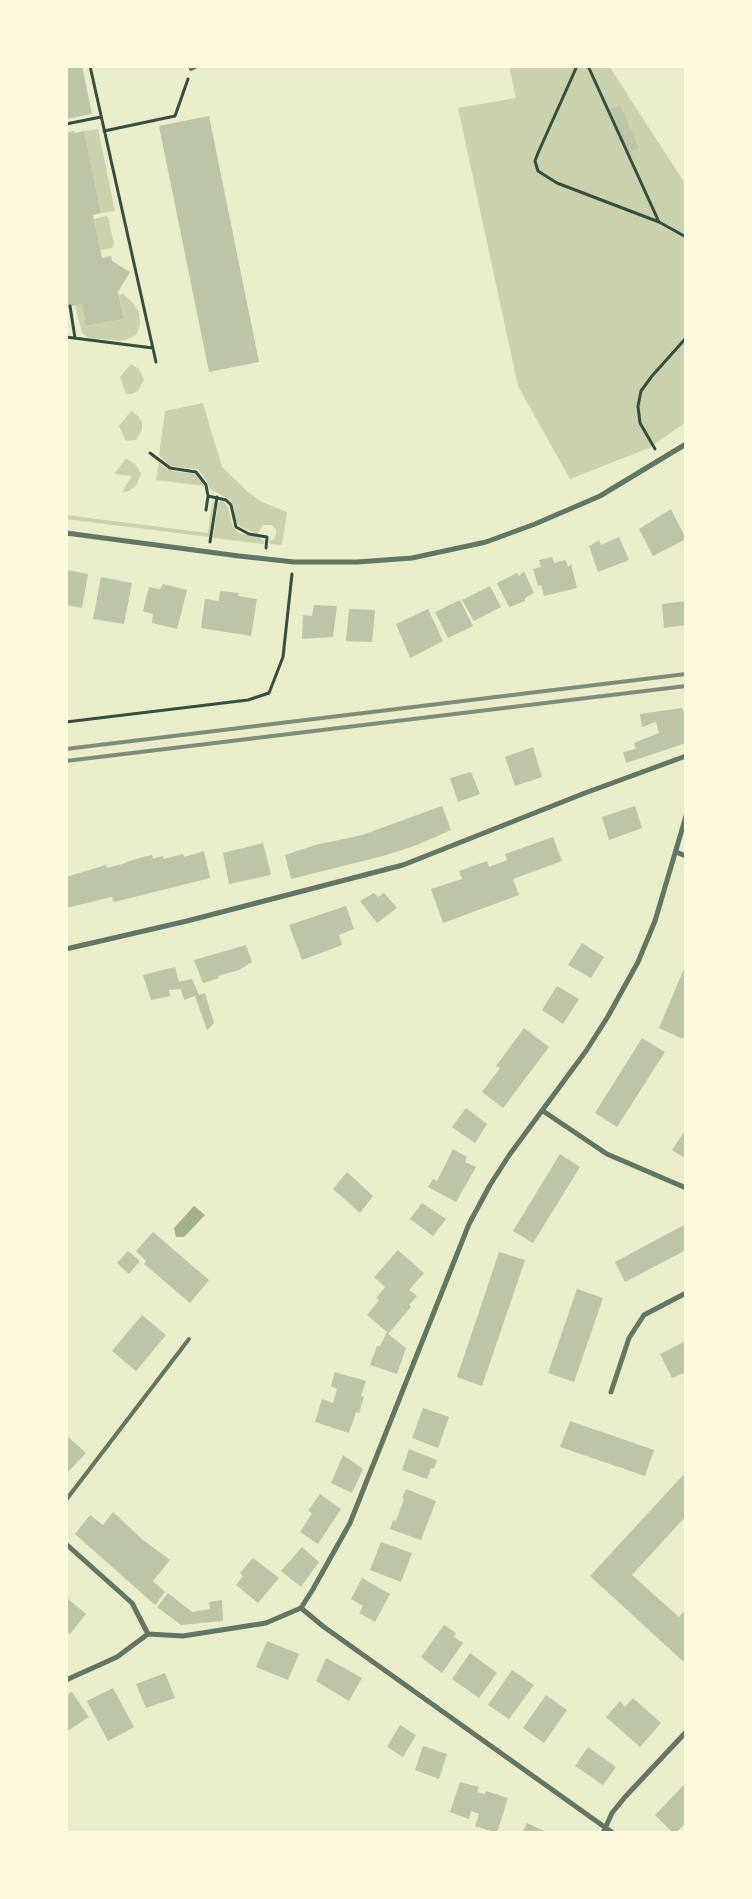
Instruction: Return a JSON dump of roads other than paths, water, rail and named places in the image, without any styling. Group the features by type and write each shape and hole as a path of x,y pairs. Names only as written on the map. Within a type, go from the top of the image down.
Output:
{"street":[{"path":"66,533 294,562 357,562 412,558 486,542 535,524 600,496 686,444"},
{"path":"66,949 187,922 403,865 584,793 686,756"},
{"path":"66,1680 117,1657 148,1634 182,1636 266,1623 301,1608 350,1523 397,1400 469,1224 490,1185 586,1051 638,962 655,921 686,816"},
{"path":"676,852 686,856"},
{"path":"543,1112 607,1154 686,1188"},
{"path":"611,1392 629,1338 644,1315 686,1293"},
{"path":"66,1544 132,1603 148,1634"},
{"path":"301,1608 364,1656 605,1830 613,1833"},
{"path":"605,1830 612,1814 625,1797 686,1732"}],"lane":[{"path":"191,67 197,66"},
{"path":"66,1500 189,1338"}],"railway":[{"path":"66,749 686,674"},
{"path":"66,761 686,686"}]}
